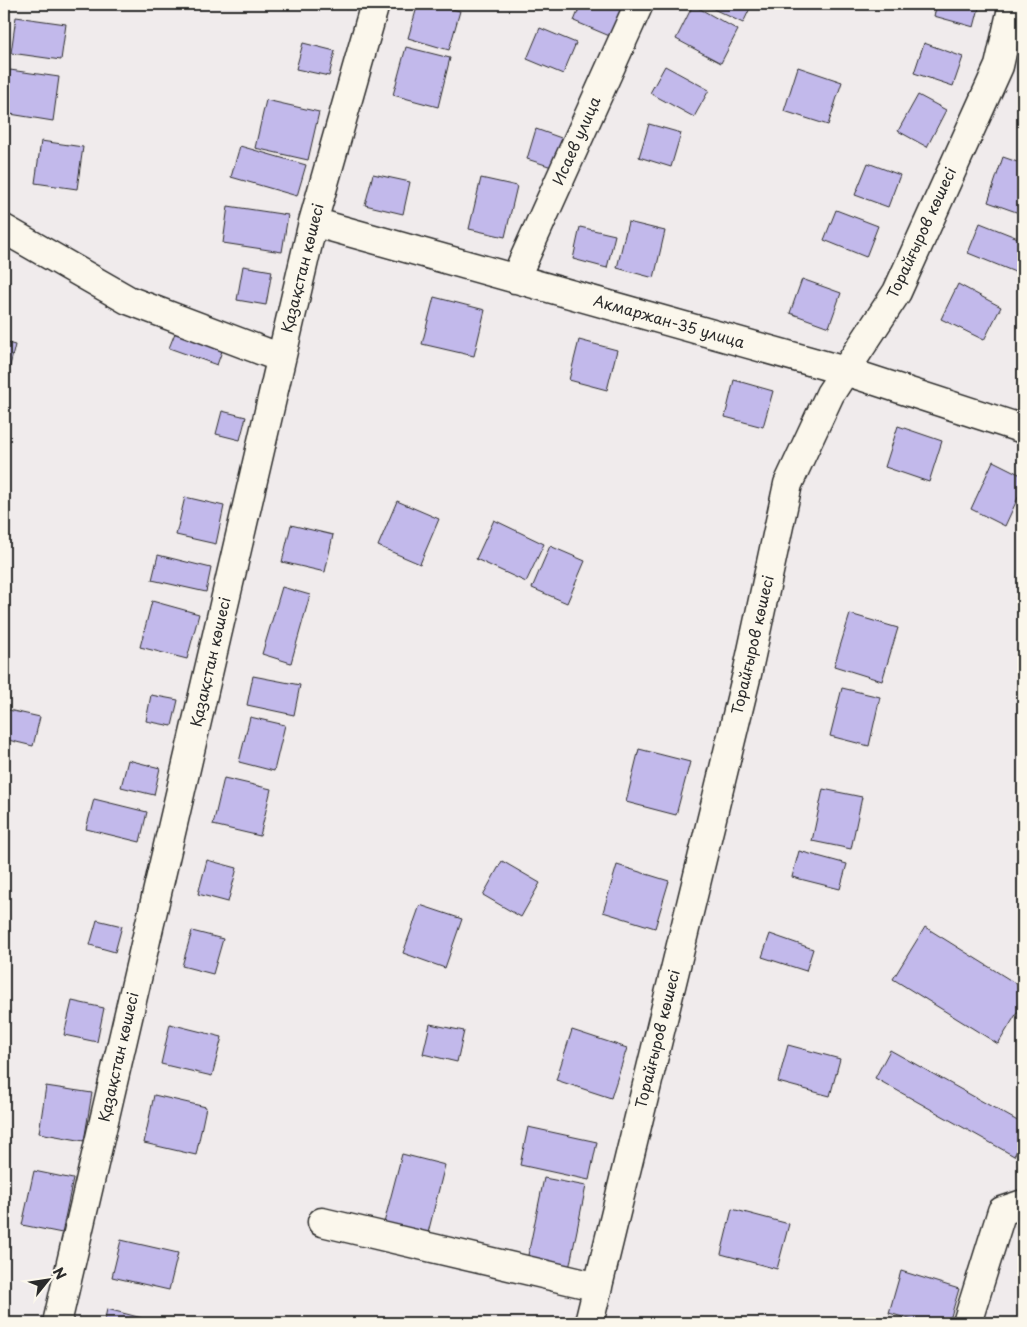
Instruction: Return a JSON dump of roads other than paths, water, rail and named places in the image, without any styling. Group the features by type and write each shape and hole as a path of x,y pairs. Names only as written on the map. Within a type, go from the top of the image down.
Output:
{"street":[{"name":"Қазақстан көшесі","path":"57,1323 312,222 375,4"},
{"name":"Исаев улица","path":"515,279 639,4"},
{"name":"Торайғыров көшесі","path":"589,1323 747,674 788,484 830,394 897,292 998,66 1013,4"},
{"name":"Акмаржан-35 улица","path":"312,222 844,371 1023,429"},
{"path":"4,229 128,300 281,358"},
{"path":"967,1323 1002,1211 1023,1204"},
{"path":"322,1222 598,1287"}]}
